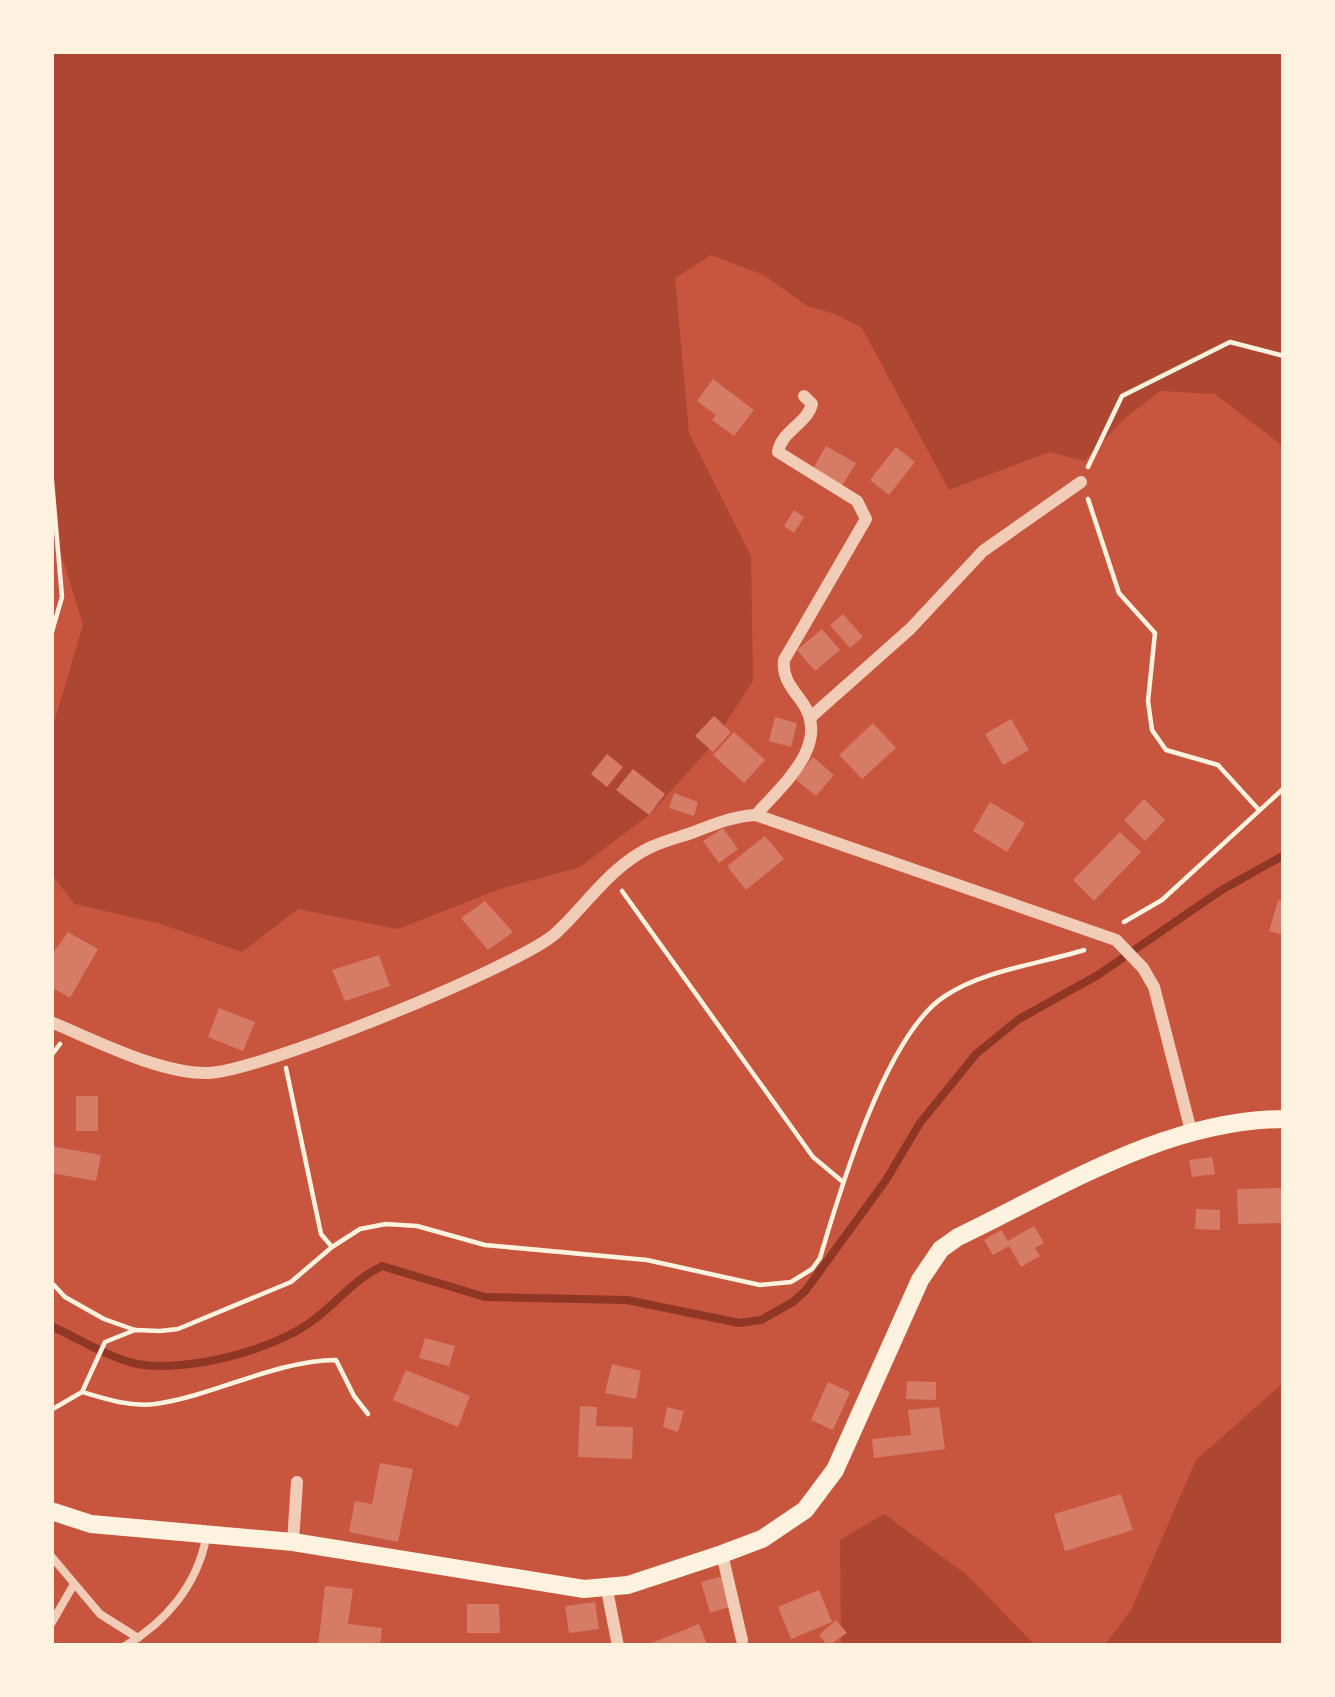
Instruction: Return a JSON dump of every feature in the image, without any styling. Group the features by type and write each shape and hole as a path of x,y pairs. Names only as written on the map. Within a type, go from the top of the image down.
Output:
{"main road":[{"path":"51,1510 91,1523 293,1542 607,1590 722,1554 773,1532 805,1510 820,1492 835,1470 920,1280 941,1249 1122,1158 1191,1131 1249,1119 1284,1119"}],"street":[{"path":"756,815 804,759 812,732 812,716 785,677 784,660 866,519 856,501 778,452 779,443 810,412 812,404 804,396"},
{"path":"812,716 910,629 982,551 1081,482"},
{"path":"51,1022 109,1047 205,1073 283,1054 514,961 554,935 612,876 648,848 726,820 756,815 1116,940 1143,968 1163,1012 1191,1131"},
{"path":"293,1542 297,1482"},
{"path":"722,1554 742,1640"},
{"path":"607,1590 618,1646"}],"lane":[{"path":"124,1646 172,1610 202,1560 207,1536"},
{"path":"51,1556 100,1614 138,1638"},
{"path":"51,1624 74,1584"}],"path":[{"path":"1259,810 1218,765 1166,750 1152,730 1148,701 1155,633 1119,593 1081,482 1122,396 1230,342 1284,356"},
{"path":"51,470 62,597 51,635"},
{"path":"51,1410 82,1392 105,1342 135,1330 178,1329 291,1282 360,1229 386,1224 418,1226 485,1245 647,1260 760,1285 778,1285 812,1269 820,1258 865,1120 922,1014 948,994 1116,940 1120,924 1162,900 1284,788"},
{"path":"612,876 813,1157 843,1182"},
{"path":"283,1054 321,1234 332,1247"},
{"path":"51,1282 65,1297 135,1330"},
{"path":"82,1392 116,1402 153,1405 308,1361 336,1360 368,1414"}],"shaded area":[{"path":"51,51 1284,51 1284,447 1215,394 1160,391 1125,418 1084,461 1049,452 949,490 862,328 807,306 764,275 711,255 675,278 689,433 751,556 753,681 708,750 649,815 580,867 500,889 398,929 298,909 242,952 161,924 75,904 51,874 51,733 83,625 51,521"},
{"path":"1284,1382 1284,1646 1104,1646 1131,1610 1196,1460"},
{"path":"884,1514 967,1575 1036,1646 844,1646 840,1540"}],"building":[{"path":"713,379 754,410 734,436 697,401"},
{"path":"826,446 856,463 842,486 813,469"},
{"path":"896,447 915,462 889,495 870,480"},
{"path":"794,510 804,517 794,533 784,526"},
{"path":"843,614 863,637 850,648 830,625"},
{"path":"822,629 840,650 815,671 797,650"},
{"path":"714,716 731,732 713,752 695,736"},
{"path":"775,717 797,723 791,747 769,741"},
{"path":"1011,719 1029,750 1003,765 985,734"},
{"path":"873,723 896,748 862,779 839,755"},
{"path":"734,732 765,760 744,783 713,755"},
{"path":"607,754 623,767 607,787 591,774"},
{"path":"813,757 834,775 816,796 795,779"},
{"path":"633,769 665,794 649,815 616,790"},
{"path":"674,793 698,802 694,816 669,808"},
{"path":"1144,799 1165,820 1145,841 1124,820"},
{"path":"990,802 1025,823 1007,852 973,831"},
{"path":"723,828 738,849 719,863 703,841"},
{"path":"1120,832 1141,852 1094,901 1073,880"},
{"path":"765,836 784,859 746,890 727,866"},
{"path":"1278,900 1284,902 1284,935 1269,931"},
{"path":"485,901 513,932 488,950 461,918"},
{"path":"68,932 98,949 70,998 51,987 51,956"},
{"path":"379,955 390,986 345,1001 332,970"},
{"path":"219,1008 255,1022 243,1051 208,1037"},
{"path":"76,1096 98,1096 98,1131 76,1131"},
{"path":"51,1146 101,1155 96,1181 51,1173"},
{"path":"1212,1157 1215,1174 1192,1177 1189,1160"},
{"path":"1284,1188 1284,1223 1238,1224 1237,1189"},
{"path":"1196,1209 1220,1210 1220,1230 1195,1229"},
{"path":"1034,1226 1044,1243 1035,1248 1040,1256 1021,1267 1009,1246 993,1255 984,1240 1001,1230 1008,1241"},
{"path":"425,1338 455,1346 449,1366 419,1358"},
{"path":"612,1364 641,1371 636,1399 605,1393"},
{"path":"406,1370 470,1396 458,1427 393,1400"},
{"path":"907,1381 936,1382 936,1400 906,1399"},
{"path":"828,1382 850,1392 833,1430 811,1420"},
{"path":"580,1406 597,1407 596,1426 633,1427 632,1459 578,1457"},
{"path":"667,1407 684,1411 678,1432 663,1427"},
{"path":"939,1407 945,1449 874,1458 872,1439 911,1435 908,1410"},
{"path":"380,1463 413,1469 398,1542 349,1532 355,1501 372,1504"},
{"path":"1121,1494 1133,1530 1065,1551 1054,1514"},
{"path":"724,1576 733,1606 710,1613 701,1582"},
{"path":"325,1586 353,1589 348,1624 382,1628 380,1646 318,1646"},
{"path":"819,1590 832,1622 791,1639 778,1607"},
{"path":"595,1602 599,1629 569,1633 565,1606"},
{"path":"467,1604 499,1604 500,1633 467,1633"},
{"path":"836,1620 847,1633 828,1646 819,1635"},
{"path":"699,1624 708,1646 644,1646"}],"waterway":[{"path":"51,1326 137,1364 205,1362 255,1349 299,1330 382,1266 485,1297 627,1300 739,1323 761,1320 806,1290 886,1180 920,1123 976,1054 1019,1019 1098,975 1220,891 1284,855"}]}
